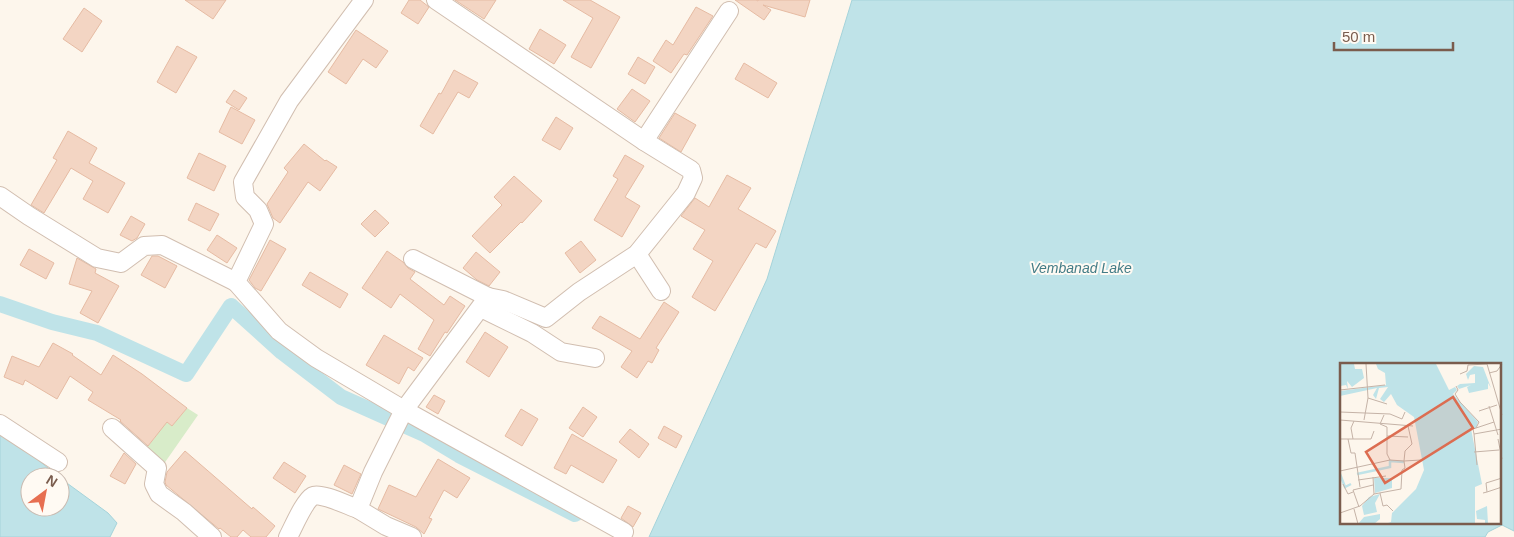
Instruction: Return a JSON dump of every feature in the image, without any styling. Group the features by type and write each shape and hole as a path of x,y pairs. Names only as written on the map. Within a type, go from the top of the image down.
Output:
{"street":[{"path":"236,282 264,224 258,210 245,197 243,182 289,101 364,0"},
{"path":"358,509 373,472 401,418 484,302 503,300 546,318 579,292 637,254 686,193 694,178 691,170 644,141 436,0"},
{"path":"644,141 729,10"},
{"path":"0,196 28,216 97,258 121,263 144,246 162,245 236,282 279,330 401,418 624,532"},
{"path":"637,254 661,291"},
{"path":"413,259 561,352 594,358"},
{"path":"0,424 58,462"},
{"path":"112,428 157,468 154,484 159,494 184,512 212,537"},
{"path":"288,537 308,502 313,496 320,495 358,509 386,526 412,537"}],"green space":[{"path":"187,408 198,415 161,468 144,451 157,435 158,414 172,426"}],"water":[{"name":"Vembanad Lake","path":"852,0 1514,0 1514,531 1502,525 1488,532 1485,537 649,537 767,279"},
{"path":"0,432 47,467 20,467 20,517 70,517 70,485 108,513 117,523 110,537 0,537"}],"building":[{"path":"185,0 226,0 213,19"},
{"path":"409,0 420,0 429,7 418,24 401,13"},
{"path":"455,0 496,0 484,19"},
{"path":"563,0 590,0 620,17 591,68 571,57 593,18"},
{"path":"735,0 810,0 805,17 763,5 771,10 764,20"},
{"path":"696,7 713,16 687,55 684,54 671,73 653,61 666,40 673,45"},
{"path":"84,8 102,21 82,52 63,39"},
{"path":"540,29 566,45 554,64 529,49"},
{"path":"356,30 388,51 376,68 363,59 346,84 328,72"},
{"path":"177,46 197,57 176,93 157,82"},
{"path":"638,57 655,67 645,84 628,74"},
{"path":"744,63 777,83 768,98 735,79"},
{"path":"454,70 478,83 469,98 458,92 433,134 420,126"},
{"path":"632,89 650,101 635,122 617,109"},
{"path":"234,90 247,98 239,110 226,102"},
{"path":"231,107 255,120 242,144 219,132"},
{"path":"675,113 696,125 681,152 659,138"},
{"path":"556,117 573,128 560,150 542,140"},
{"path":"68,131 97,148 89,163 125,183 108,213 83,199 93,181 71,168 44,213 31,205 57,160 53,158"},
{"path":"304,144 325,161 337,167 320,191 308,182 280,223 273,218 267,204 288,172 284,168"},
{"path":"199,153 226,166 214,191 187,178"},
{"path":"625,155 644,166 625,197 640,206 622,237 594,220 618,179 613,176"},
{"path":"727,175 751,188 738,209 776,231 766,248 756,243 715,311 692,297 713,261 693,249 705,230 681,216 695,198 709,207"},
{"path":"514,176 542,201 490,253 472,236 502,205 494,197"},
{"path":"196,203 219,214 210,231 188,220"},
{"path":"375,210 389,223 375,237 361,224"},
{"path":"131,216 145,224 137,238 132,241 120,235"},
{"path":"217,235 237,248 227,263 207,250"},
{"path":"270,240 286,249 261,291 255,288 249,280"},
{"path":"581,241 596,260 580,273 565,253"},
{"path":"29,249 54,263 46,279 20,265"},
{"path":"387,251 415,272 410,279 444,305 450,296 465,306 430,356 418,349 434,320 400,294 391,308 362,288"},
{"path":"476,252 500,272 489,286 477,280 463,268"},
{"path":"152,256 158,256 177,266 165,288 141,275"},
{"path":"77,258 96,269 95,273 119,286 98,323 80,313 92,291 69,284"},
{"path":"310,272 348,294 340,308 302,285"},
{"path":"664,302 679,312 656,348 659,350 652,363 648,361 637,378 621,367 632,351 592,328 600,316 640,339"},
{"path":"485,332 508,347 489,377 466,362"},
{"path":"384,335 423,358 414,371 408,367 399,384 366,365"},
{"path":"53,343 73,354 101,375 113,355 187,408 172,426 167,422 148,446 121,420 88,400 93,392 70,376 57,399 25,380 23,385 4,377 12,356 39,367"},
{"path":"434,395 445,401 438,414 426,407"},
{"path":"583,407 597,417 583,437 569,428"},
{"path":"521,409 538,419 522,446 505,436"},
{"path":"664,426 682,436 676,448 658,438"},
{"path":"630,429 649,444 639,458 619,442"},
{"path":"572,434 617,460 603,483 571,465 566,474 554,468"},
{"path":"185,451 252,509 253,507 275,526 266,537 251,537 243,530 237,537 231,537 166,485 167,472"},
{"path":"124,453 136,464 125,484 110,476"},
{"path":"438,459 470,478 457,498 444,490 429,518 432,519 424,534 416,527 378,509 389,485 416,497"},
{"path":"284,462 306,476 295,493 273,478"},
{"path":"344,465 361,474 352,494 334,485"},
{"path":"628,506 641,513 633,527 621,518"}],"waterway":[{"path":"0,304 52,322 97,333 186,374 231,306 282,352 341,397 424,434 459,455 575,514"}]}
